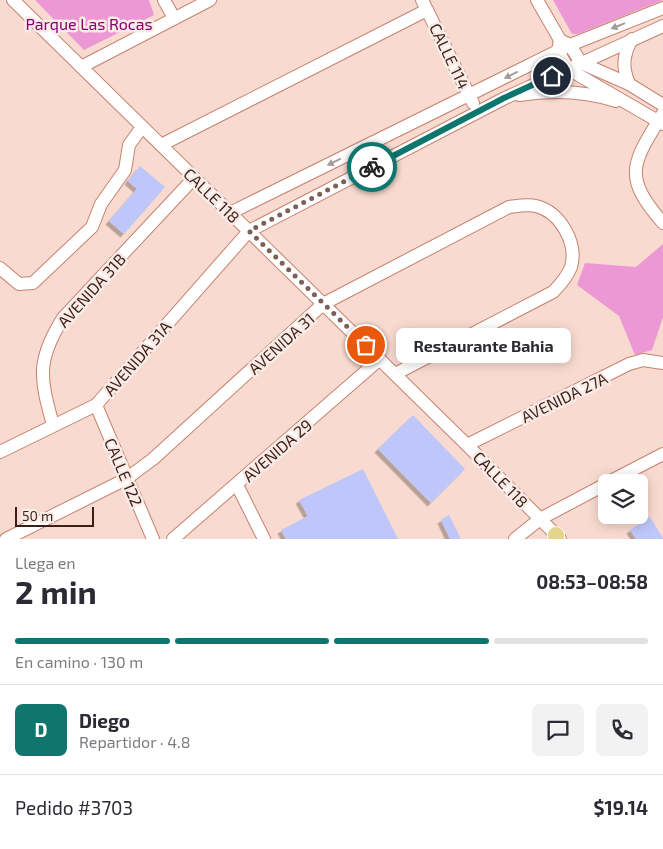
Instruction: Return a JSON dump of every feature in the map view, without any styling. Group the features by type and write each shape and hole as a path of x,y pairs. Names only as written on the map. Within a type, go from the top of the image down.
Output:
{"street":[{"name":"CALLE 118","path":"13,0 467,445 557,538"},
{"path":"164,0 174,18"},
{"path":"81,67 210,0"},
{"path":"537,0 562,46 568,69 636,108"},
{"path":"161,145 425,5"},
{"name":"CALLE 114","path":"425,5 477,112"},
{"path":"230,213 470,96 562,46 663,8"},
{"path":"249,231 504,98 663,26"},
{"path":"629,84 624,73 624,61 626,49 632,39"},
{"path":"562,46 581,63 629,84 663,104"},
{"path":"504,98 531,93 567,92 611,99 661,119 636,164 635,183 647,205 663,223"},
{"path":"0,268 20,284 32,283 83,238 96,220 101,204 125,170 129,146 142,126"},
{"name":"AVENIDA 31B","path":"53,426 43,390 42,365 50,340 63,318 194,178"},
{"name":"AVENIDA 31","path":"6,539 126,479 153,459 323,304 508,207 536,206 551,213 563,225 569,237 571,266 564,280 553,292 395,374"},
{"name":"AVENIDA 31A","path":"0,452 96,405 249,231"},
{"name":"AVENIDA 29","path":"173,539 380,359"},
{"name":"AVENIDA 27A","path":"467,445 629,364 643,360 663,363"},
{"name":"CALLE 122","path":"96,405 153,539"},
{"path":"625,474 663,454"},
{"path":"237,485 264,539"},
{"path":"515,539 540,520 598,488"}],"green space":[{"name":"Parque Las Rocas","path":"35,0 149,0 154,15 84,50"},
{"path":"553,0 663,0 578,34 572,34"},
{"path":"663,244 663,317 652,350 635,355 619,316 577,285 585,263 636,267"}],"building":[{"path":"140,166 165,187 124,234 109,221 137,189 128,181"},
{"path":"413,415 465,469 431,503 378,449"},
{"path":"363,469 398,539 286,539 281,530 308,516 299,500"},
{"path":"449,515 461,539 450,539 441,520"},
{"path":"650,517 663,539 636,539 630,530 639,524 648,524 648,518"}],"way so far":[{"path":"366,345 249,231 372,167"}],"place":[{"name":"Restaurante Bahia","path":"366,345"}],"route":[{"path":"372,167 504,98 552,76"}]}
